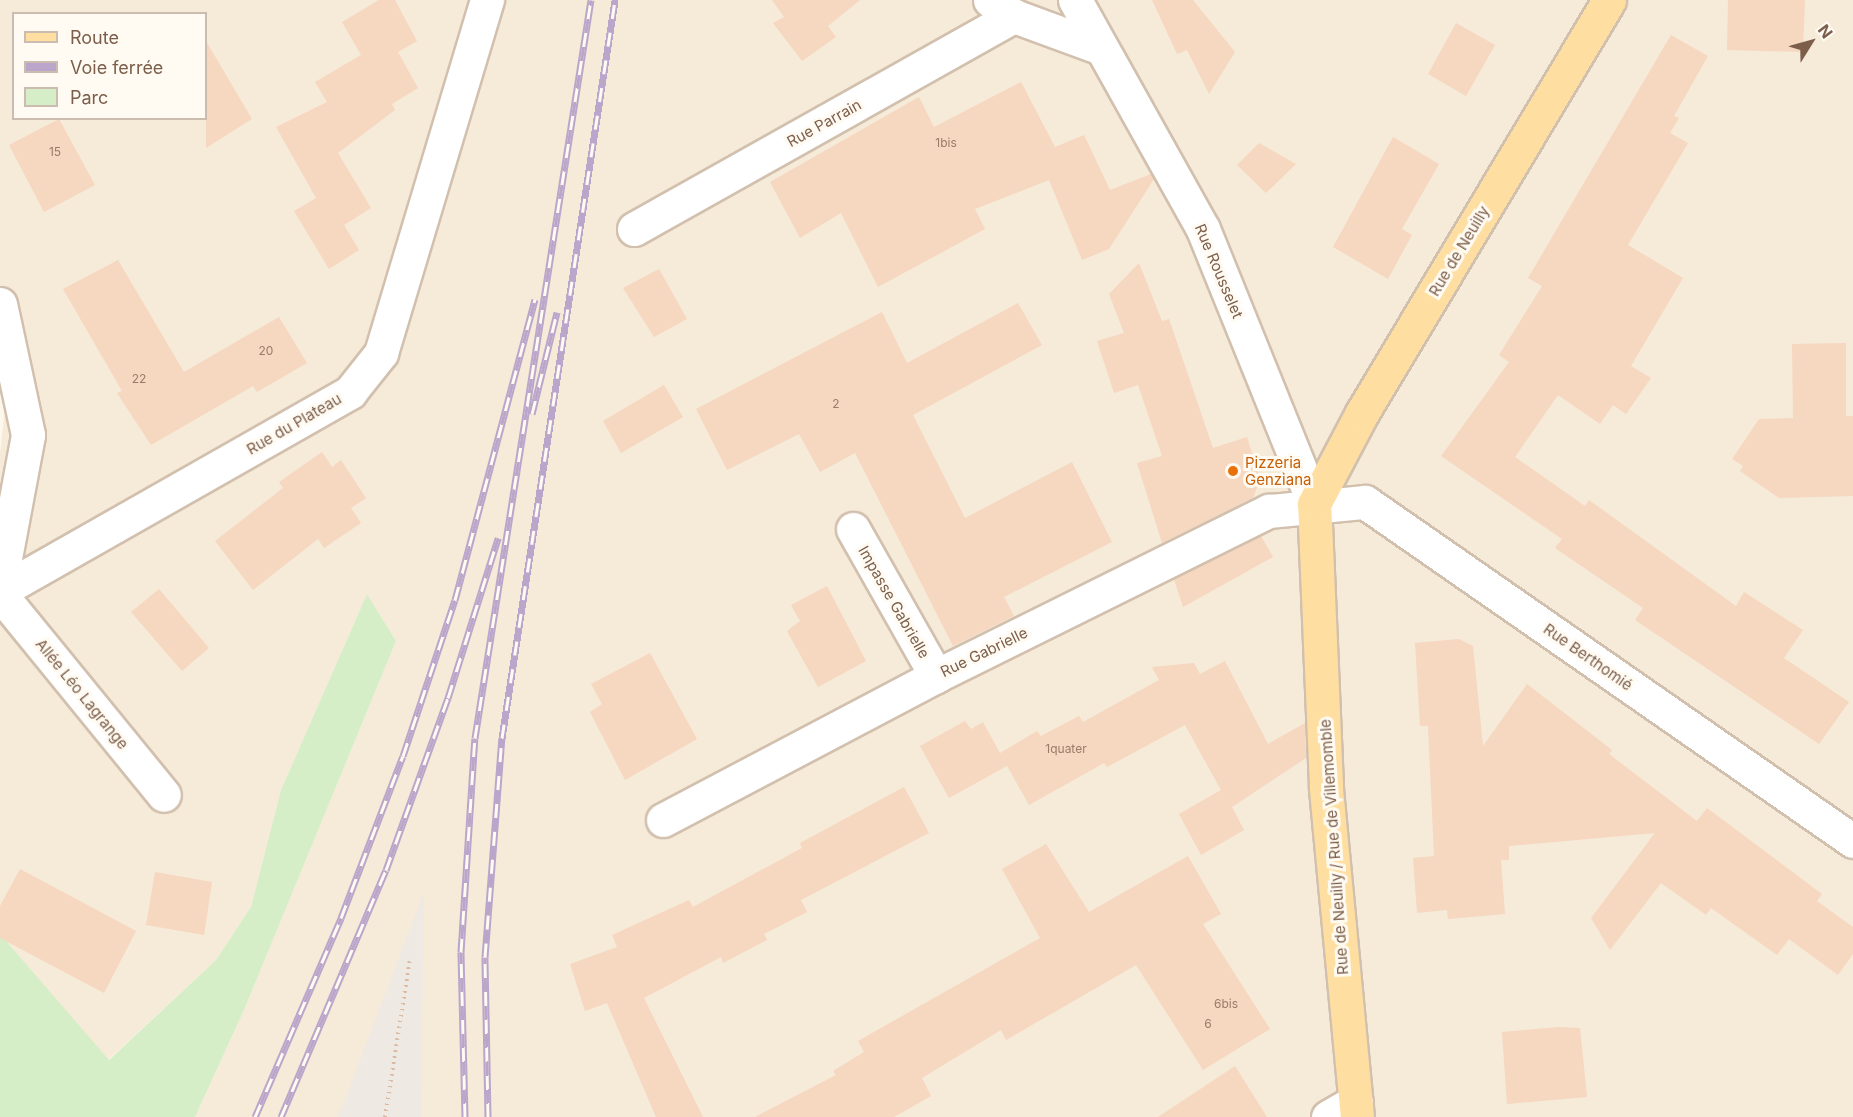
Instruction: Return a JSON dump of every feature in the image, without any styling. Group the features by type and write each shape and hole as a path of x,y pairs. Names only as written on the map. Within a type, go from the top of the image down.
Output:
{"main road":[{"name":"Rue de Neuilly","path":"1314,504 1362,412 1609,0"},
{"name":"Rue de Neuilly / Rue de Villemomble","path":"1314,504 1326,786 1357,1109"}],"street":[{"name":"Rue du Plateau","path":"0,593 350,392 381,353 488,0"},
{"name":"Rue Rousselet","path":"1075,0 1203,229 1314,504"},
{"path":"1002,8 1101,48"},
{"name":"Rue Parrain","path":"634,229 1002,8"},
{"path":"0,304 28,435 0,585"},
{"name":"Rue Berthomié","path":"1314,504 1365,502 1853,841"},
{"name":"Rue Gabrielle","path":"663,820 936,675 1269,511 1314,504"},
{"name":"Impasse Gabrielle","path":"853,529 936,675"},
{"name":"Allée Léo Lagrange","path":"0,593 164,795"},
{"path":"1328,1117 1357,1109"}],"path":[{"path":"384,1117 410,959"}],"shaded area":[{"path":"0,0 1853,0 1853,1117 195,1117 244,1010 396,641 367,594 281,790 251,907 216,960 108,1060 0,934 0,454 5,408 0,390"},
{"path":"424,892 421,1117 337,1117 343,1105"}],"green space":[{"path":"367,594 396,641 244,1010 195,1117 0,1117 0,934 109,1060 216,960 251,907 281,790"}],"building":[{"path":"379,0 395,0 417,41 398,52 418,88 392,104 395,110 338,153 371,208 344,225 359,250 329,269 294,211 316,198 276,127 327,102 315,82 361,55 342,22"},
{"path":"772,0 860,0 828,26 836,37 802,61 773,23 784,17"},
{"path":"1152,0 1193,0 1235,52 1209,94 1187,50 1177,54"},
{"path":"1728,0 1805,0 1803,52 1727,50"},
{"path":"1456,23 1495,45 1466,96 1428,74"},
{"path":"1671,35 1708,56 1674,116 1679,118 1670,133 1688,143 1628,245 1683,278 1631,366 1651,378 1626,414 1613,405 1600,424 1558,395 1515,457 1585,506 1589,500 1736,606 1744,592 1803,630 1784,658 1849,702 1819,744 1635,620 1643,608 1555,548 1562,539 1441,456 1509,362 1499,355 1542,286 1528,278"},
{"path":"207,43 252,119 206,148 207,120"},
{"path":"1021,82 1055,147 1084,135 1110,190 1151,174 1154,179 1109,249 1082,260 1049,180 975,209 985,229 878,287 841,213 800,238 770,182 919,97 934,127"},
{"path":"60,120 95,185 44,212 9,145"},
{"path":"1393,137 1439,164 1402,229 1412,235 1388,279 1333,247"},
{"path":"1259,143 1296,164 1266,193 1237,165"},
{"path":"118,260 184,372 279,317 307,363 257,392 253,386 151,445 117,393 122,391 63,289"},
{"path":"1139,263 1162,321 1169,319 1213,448 1247,437 1260,479 1253,498 1162,543 1137,463 1162,456 1138,385 1114,393 1097,341 1124,333 1109,294"},
{"path":"659,269 687,319 654,337 623,288"},
{"path":"1018,303 1042,345 913,415 965,518 1072,462 1112,542 1004,597 1014,616 953,646 855,453 820,472 799,434 727,470 696,409 882,312 907,363"},
{"path":"1846,343 1846,416 1853,416 1853,496 1779,498 1740,471 1743,466 1732,459 1759,419 1793,418 1792,344"},
{"path":"664,385 683,417 621,453 603,421"},
{"path":"322,452 332,467 341,460 366,498 351,508 361,523 324,548 318,539 253,590 215,541 283,488 279,482"},
{"path":"1261,536 1273,557 1183,607 1174,579"},
{"path":"827,586 866,661 818,687 787,631 800,621 791,605"},
{"path":"159,589 209,648 182,671 131,612"},
{"path":"1459,639 1473,646 1483,746 1527,684 1612,750 1609,754 1697,821 1707,808 1822,894 1817,901 1853,927 1853,954 1838,975 1789,939 1777,955 1711,908 1706,915 1661,883 1610,950 1591,918 1655,833 1509,846 1509,860 1501,860 1505,914 1448,919 1447,910 1417,913 1413,858 1434,856 1428,726 1420,726 1415,643"},
{"path":"650,653 697,739 625,780 590,712 602,704 591,684"},
{"path":"1225,661 1268,744 1305,723 1306,758 1232,807 1244,830 1201,855 1179,814 1221,790 1185,725 1107,767 1104,763 1029,805 1007,766 949,798 920,746 965,721 971,729 983,722 1000,753 1037,731 1041,736 1079,716 1083,722 1159,680 1152,667 1194,663 1200,674"},
{"path":"904,787 929,833 801,900 807,912 764,934 767,940 723,963 721,957 644,998 703,1117 656,1117 607,1003 585,1011 570,964 617,947 612,935 689,900 693,907 802,848 800,843"},
{"path":"1046,844 1089,912 1188,856 1221,914 1203,924 1270,1029 1203,1070 1136,965 1006,1040 1001,1030 922,1078 931,1096 894,1117 755,1117 836,1075 833,1071 864,1052 858,1041 1040,938 1002,869"},
{"path":"20,869 136,931 104,993 0,938 0,906"},
{"path":"155,872 212,882 204,935 146,925"},
{"path":"1560,1027 1580,1028 1587,1097 1507,1104 1502,1032"},
{"path":"1235,1066 1267,1117 1158,1117"}],"railway":[{"path":"465,1117 461,952 475,738 591,0"},
{"path":"488,1117 485,957 502,738 615,0"},
{"path":"255,1117 341,918 403,756 455,600 535,299"},
{"path":"532,414 557,312"},
{"path":"281,1117 386,870 448,698 498,538"}],"place":[{"name":"Pizzeria Genziana","path":"1233,471"}]}
